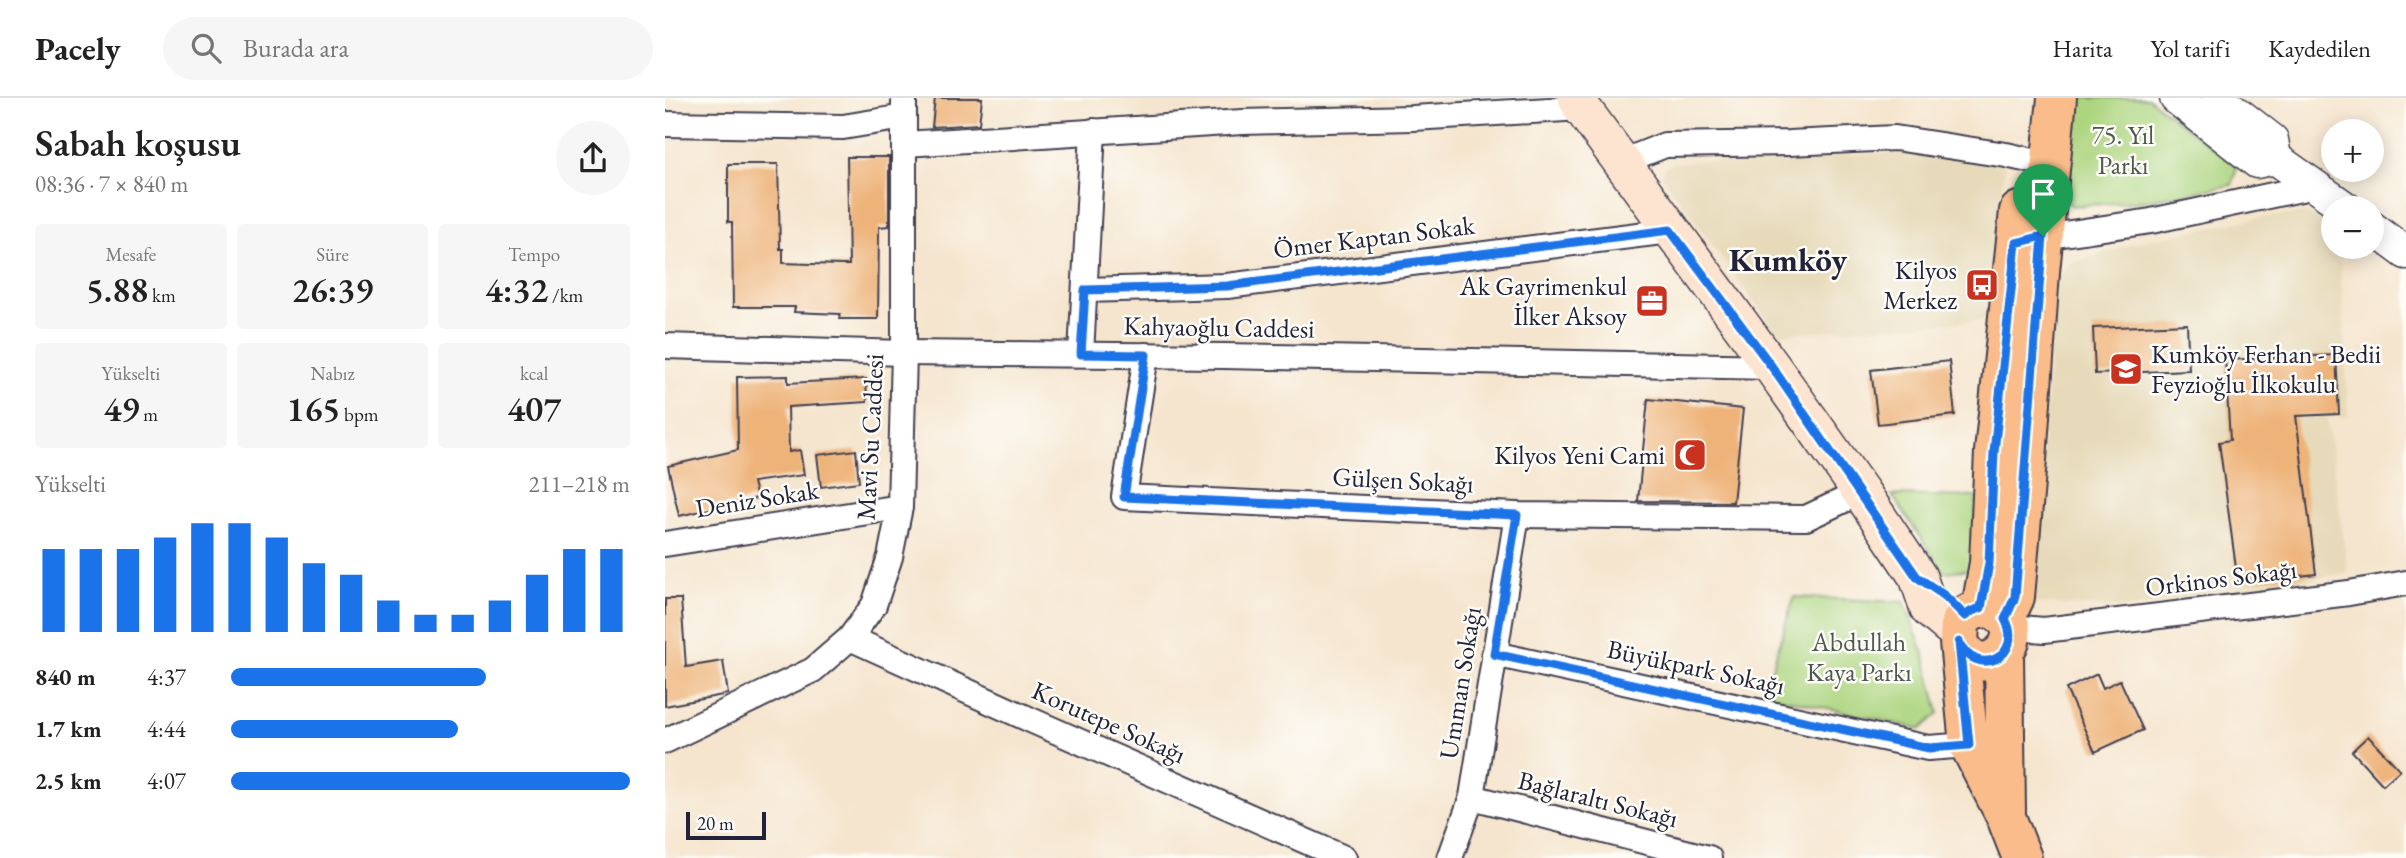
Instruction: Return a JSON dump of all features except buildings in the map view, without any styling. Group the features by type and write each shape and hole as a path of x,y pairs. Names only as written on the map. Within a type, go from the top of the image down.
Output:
{"main road":[{"path":"2032,98 2038,162"},
{"path":"2022,858 2006,817 1969,745 1993,630 2015,597 2030,239 2038,162 2057,98"},
{"path":"1579,103 1772,367 1861,492 1917,577 1993,630 2006,667 2006,817"}],"street":[{"path":"2176,98 2257,162 2275,158"},
{"path":"2218,98 2272,140 2275,158 2329,196"},
{"path":"905,144 1242,122 1413,118 1579,103"},
{"path":"665,124 843,127 904,107"},
{"name":"Mavi Su Caddesi","path":"665,741 813,670 851,638 874,605 890,557 900,507 904,353 904,107"},
{"path":"1081,354 1093,131"},
{"path":"1622,162 1665,145 1895,138 2038,162"},
{"path":"2030,239 2151,221 2315,186"},
{"name":"Ömer Kaptan Sokak","path":"1085,290 1227,286 1670,230"},
{"path":"2384,237 2406,253"},
{"name":"Kahyaoğlu Caddesi","path":"665,346 904,353 1772,367"},
{"name":"Gülşen Sokağı","path":"1146,355 1124,497 1517,515 1806,518 1861,492"},
{"name":"Deniz Sokak","path":"665,544 900,507"},
{"name":"Umman Sokağı","path":"1450,858 1472,797 1517,515"},
{"name":"Orkinos Sokağı","path":"1993,630 2349,593 2406,583"},
{"name":"Korutepe Sokağı","path":"851,638 1033,722 1344,858"},
{"name":"Büyükpark Sokağı","path":"1494,654 1929,748 1969,745"},
{"name":"Bağlaraltı Sokağı","path":"1472,797 1709,858"}],"shaded area":[{"path":"1905,152 2005,165 1987,320 1777,334 1662,176 1666,167 1673,163"},
{"path":"2307,213 2321,221 2321,259 2341,259 2348,417 2327,417 2348,573 2132,608 2030,603 2056,277 2071,263 2139,242 2252,219"}],"green space":[{"name":"75. Yıl Parkı","path":"2074,98 2148,98 2237,166 2232,185 2144,201 2072,206 2068,202"},
{"path":"1892,495 1976,497 1974,569 1944,572"},
{"name":"Abdullah Kaya Parkı","path":"1794,597 1904,602 1925,657 1939,713 1921,729 1764,694"}],"place":[{"name":"Kilyos Merkez","path":"1982,285"},
{"name":"Ak Gayrimenkul İlker Aksoy","path":"1652,301"},
{"name":"Kumköy Ferhan - Bedii Feyzioğlu İlkokulu","path":"2126,369"},
{"name":"Kilyos Yeni Cami","path":"1690,455"}],"district":[{"name":"Kumköy","path":"1788,259"}],"route":[{"path":"1670,230 1861,492 1917,577 1945,596 1965,616 1981,608 1989,563 1994,452 2016,243 2043,236 2015,597 2005,619 2010,626 2011,639 2004,653 1998,658 1982,662 1967,655 1959,642 1969,745 1929,748 1494,654 1517,515 1124,497 1146,355 1081,354 1085,290 1227,286 1670,230"}]}
